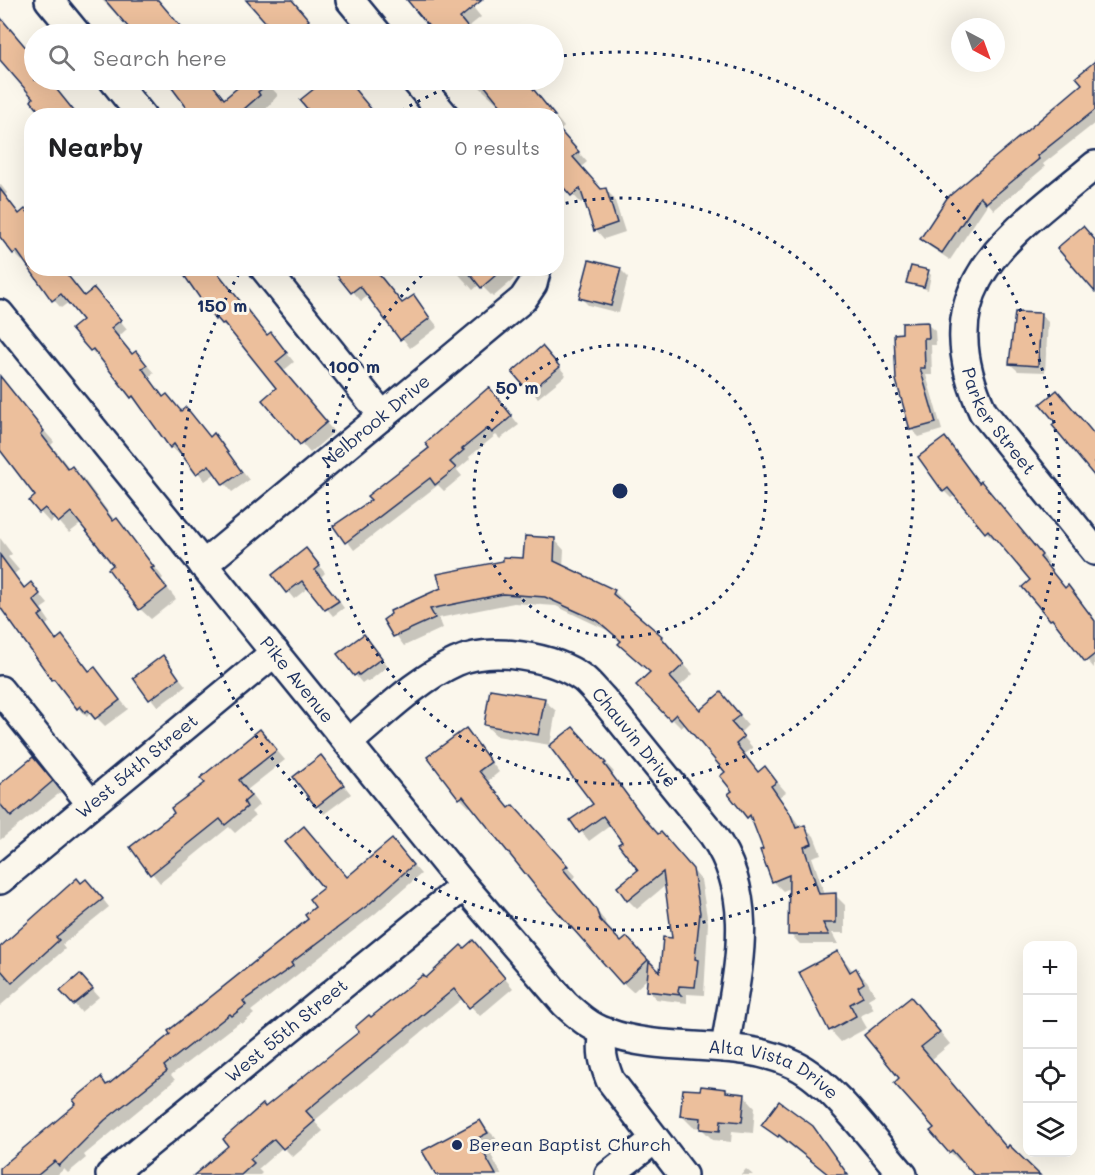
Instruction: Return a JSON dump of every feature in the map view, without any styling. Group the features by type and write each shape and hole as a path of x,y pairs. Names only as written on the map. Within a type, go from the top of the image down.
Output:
{"street":[{"path":"49,0 69,24"},
{"path":"350,0 370,24"},
{"path":"121,90 136,108"},
{"path":"423,90 438,108"},
{"name":"Parker Street","path":"1094,168 1011,234 993,254 981,273 965,321 964,346 972,387 983,412 1095,551"},
{"path":"270,276 382,416"},
{"name":"Nelbrook Drive","path":"203,565 523,298 533,284 535,276"},
{"name":"Pike Avenue","path":"0,314 464,886 549,987 581,1018 604,1032"},
{"name":"West 54th Street","path":"0,880 274,652"},
{"name":"Chauvin Drive","path":"349,742 425,680 459,660 477,656 518,655 541,659 583,679 603,699 727,855 736,880 741,939 724,1048"},
{"path":"0,690 91,804"},
{"name":"West 55th Street","path":"110,1175 464,886"},
{"path":"604,1032 601,1048 603,1063 610,1080 683,1175"},
{"name":"Alta Vista Drive","path":"604,1032 631,1039 724,1048 772,1056 795,1065 818,1080 903,1175"},
{"path":"609,1175 654,1140"}],"building":[{"path":"105,0 158,0 178,24 125,24"},
{"path":"246,0 292,0 309,20 307,24 267,24"},
{"path":"407,0 482,0 460,18 465,24 427,24"},
{"path":"0,17 24,45 24,88 0,60"},
{"path":"1095,61 1095,110 1037,156 1039,159 986,203 980,197 942,253 920,239 947,198 1082,84 1076,77"},
{"path":"26,90 57,90 72,108 37,108 31,101 33,98"},
{"path":"174,90 217,90 224,99 235,90 260,90 258,92 260,95 245,108 187,108"},
{"path":"312,90 355,90 370,108 306,108 300,100"},
{"path":"488,90 534,90 549,108 503,108"},
{"path":"564,135 579,152 573,157 601,189 606,188 617,223 594,231 580,188 571,196 564,188"},
{"path":"0,189 19,214 24,210 24,261 17,251 13,254 0,237"},
{"path":"1083,226 1095,240 1095,292 1057,248"},
{"path":"589,260 621,268 611,306 579,298"},
{"path":"911,266 929,270 924,287 906,283"},
{"path":"34,276 68,276 84,296 94,288 121,320 111,328 132,354 136,351 147,365 142,368 163,397 167,394 181,411 186,407 210,437 214,433 242,472 223,485 209,465 196,474 174,444 170,448 133,396 131,398 93,349 90,351 71,329 82,320 61,294 52,301"},
{"path":"185,276 220,276 267,335 271,332 287,353 276,362 327,422 300,445 262,400 276,388 224,323 222,324 217,318 215,320"},
{"path":"337,276 380,276 402,303 414,295 430,318 400,340 360,286 351,293"},
{"path":"471,276 495,276 481,288"},
{"path":"1015,312 1041,313 1038,366 1009,364"},
{"path":"928,322 929,338 924,338 925,368 920,368 936,423 910,430 896,380 894,334 902,333 902,323"},
{"path":"542,346 560,367 529,392 512,372"},
{"path":"0,376 44,431 41,434 68,469 72,466 113,521 117,518 167,588 139,610 108,569 113,565 71,512 58,523 45,508 39,513 29,501 35,496 0,450"},
{"path":"489,387 512,416 492,433 488,428 462,449 464,450 450,462 456,468 435,485 430,478 345,543 333,526 371,500 367,496 429,448 425,443"},
{"path":"1057,390 1095,435 1095,477 1052,425 1055,422 1040,404"},
{"path":"945,437 979,483 981,481 1042,555 1040,557 1065,588 1068,585 1095,621 1095,654 1085,662 1052,619 1050,620 1022,587 1030,580 988,530 985,533 948,488 943,492 918,457"},
{"path":"525,536 555,538 554,561 615,590 613,594 662,636 684,664 670,677 700,710 721,692 740,715 731,722 744,737 736,744 758,772 765,766 777,782 771,786 790,813 796,828 805,825 812,844 804,847 819,894 836,893 836,923 823,923 829,935 788,935 789,875 772,882 750,815 747,818 728,794 732,791 720,776 725,772 676,714 670,720 636,685 650,672 618,644 621,641 598,621 545,597 503,594 430,609 435,618 393,637 383,620 391,614 390,611 441,588 437,574 503,561 503,557 523,558"},
{"path":"306,548 320,566 315,570 339,601 325,610 302,581 286,593 272,575"},
{"path":"0,555 24,588 31,582 40,594 33,600 43,613 39,616 56,640 62,635 89,671 95,667 120,700 95,719 88,710 85,712 80,706 77,709 54,679 52,680 0,607"},
{"path":"364,634 382,658 359,675 358,673 354,676 337,654"},
{"path":"163,655 179,678 149,700 133,678"},
{"path":"490,689 545,698 538,735 484,725"},
{"path":"573,727 606,763 604,764 644,818 658,834 661,832 693,869 700,913 695,959 698,960 695,987 679,986 678,992 681,995 646,991 649,961 660,972 663,937 672,938 663,872 627,901 617,887 638,870 618,844 622,842 603,816 579,833 570,820 593,804 549,746"},
{"path":"466,728 491,762 479,771 509,808 513,805 568,866 563,869 596,909 600,920 621,942 627,937 648,960 622,984 539,891 463,796 459,799 427,757"},
{"path":"260,729 277,750 239,780 251,796 244,802 247,807 225,825 220,819 150,875 130,847 174,813 171,808 205,783 200,778"},
{"path":"321,755 344,785 316,807 293,777"},
{"path":"33,757 53,781 11,817 0,804 0,784"},
{"path":"304,826 347,877 392,839 413,865 368,905 291,963 293,966 243,1001 246,1005 232,1016 230,1014 164,1066 167,1071 105,1120 59,1166 55,1161 38,1175 0,1175 0,1168 76,1104 73,1100 101,1077 106,1085 110,1083 170,1034 168,1031 308,919 305,915 315,907 309,899 323,888 285,842"},
{"path":"77,878 81,883 86,879 103,899 56,937 59,940 12,983 0,969 0,947"},
{"path":"473,940 505,978 469,1008 454,989 306,1111 315,1121 283,1149 274,1139 250,1159 254,1163 241,1175 194,1175 228,1146 223,1139 263,1104 265,1107 359,1032 355,1027 369,1015 371,1017 423,975 426,978 461,945 464,948"},
{"path":"838,951 850,972 856,968 864,983 858,987 863,997 850,1004 856,1016 829,1031 799,972"},
{"path":"80,974 93,989 73,1005 60,991"},
{"path":"911,997 940,1032 921,1047 1007,1148 1009,1145 1040,1175 974,1175 952,1150 949,1153 930,1131 934,1128 894,1083 899,1078 864,1035"},
{"path":"701,1086 745,1094 742,1122 721,1120 720,1131 700,1129 701,1118 680,1116 683,1089 700,1090"},
{"path":"779,1101 813,1126 848,1175 829,1175 779,1135 778,1137 761,1125"},
{"name":"Berean Baptist Church","path":"480,1120 488,1133 476,1139 496,1175 436,1175 422,1151"}],"place":[{"name":"Berean Baptist Church","path":"457,1145"}]}
